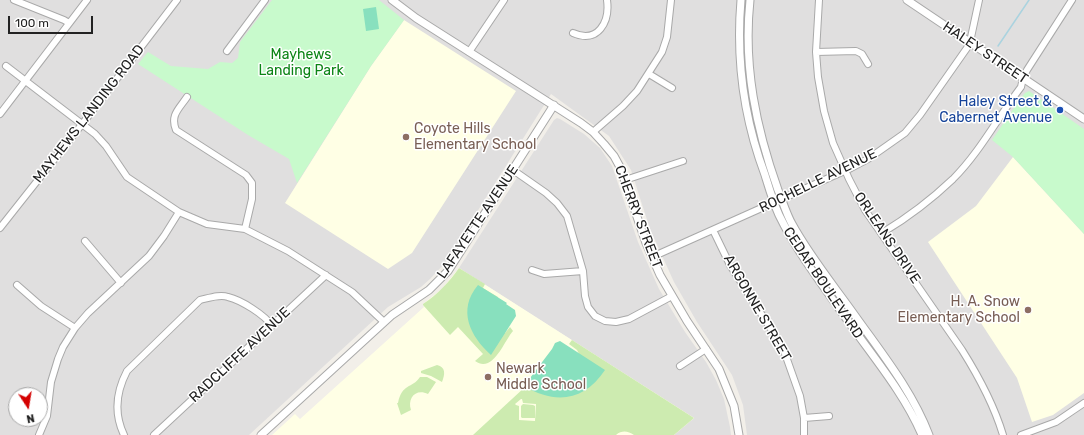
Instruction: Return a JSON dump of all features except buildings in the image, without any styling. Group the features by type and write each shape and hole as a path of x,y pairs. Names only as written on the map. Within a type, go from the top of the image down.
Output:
{"street":[{"path":"14,0 69,23"},
{"path":"0,114 87,0"},
{"name":"MAYHEWS LANDING ROAD","path":"0,228 177,0"},
{"path":"227,51 265,0"},
{"name":"CHERRY STREET","path":"392,0 416,18 554,105 593,132 614,156 625,180 646,243 660,275 686,321 719,369 734,406 739,435"},
{"path":"470,52 504,0"},
{"path":"573,33 580,36 592,36 597,33 602,28 607,13 607,0"},
{"path":"593,132 623,106 637,91 662,52 667,37 671,0"},
{"name":"CEDAR BOULEVARD","path":"742,0 740,13 740,58 744,102 754,144 778,201 804,244 910,394 929,435"},
{"name":"CEDAR BOULEVARD","path":"750,0 749,58 753,100 778,201 779,214 798,249 894,385 922,435"},
{"name":"ORLEANS DRIVE","path":"819,0 816,52 818,77 824,111 833,143 865,210 962,350 989,398 1003,435"},
{"name":"HALEY STREET","path":"907,0 1084,119"},
{"name":"ROCHELLE AVENUE","path":"652,257 868,159 905,133 920,115 970,42 979,0"},
{"path":"882,233 930,200 954,178 975,153 1021,87 1023,78 1072,0"},
{"path":"816,52 856,51 862,54 868,64"},
{"path":"6,66 83,123 104,143 127,177 179,212 206,224 245,229 288,251 352,292 384,322"},
{"path":"649,74 672,88"},
{"path":"187,97 174,115 173,123 176,130 246,175 252,183 252,199 245,229"},
{"name":"LAFAYETTE AVENUE","path":"261,435 384,322 402,307 430,290 444,276 554,105"},
{"path":"625,180 683,161"},
{"path":"513,170 546,193 557,203 566,216 583,271 585,296 588,307 595,316 605,321 616,322 629,319 672,296"},
{"path":"39,435 47,416 51,382 63,347 75,328 88,313 149,256 179,212"},
{"name":"ARGONNE STREET","path":"713,230 730,265 783,348 800,396 804,418 804,435"},
{"path":"84,241 121,283"},
{"path":"532,270 544,274 583,271"},
{"name":"RADCLIFFE AVENUE","path":"154,435 326,274"},
{"path":"17,285 41,306 75,328"},
{"path":"124,435 117,413 118,395 121,382 127,372 200,300 216,296 228,296 246,305 265,318 272,326"},
{"path":"680,366 706,349"},
{"path":"1021,435 1056,422 1084,403"},
{"path":"804,418 829,416"}],"shaded area":[{"path":"0,0 1084,0 1084,435 747,435 743,405 732,375 697,322 674,282 650,229 631,170 609,136 551,94 445,263 421,287 388,307 249,435 0,435"},
{"name":"Coyote Hills Elementary School","path":"404,20 516,91 412,253 388,269 285,203 371,66"},
{"path":"557,118 584,134 600,148 612,166 638,242 659,289 716,380 724,399 731,435 674,435 694,418 459,268 554,120"},
{"name":"H. A. Snow Elementary School","path":"1013,157 1084,234 1084,393 1053,415 1032,422 1017,378 928,242 976,206"},
{"name":"Newark Middle School","path":"459,268 694,418 674,435 272,435 295,414 300,419 424,307 423,304 442,289"}],"green space":[{"name":"Mayhews Landing Park","path":"272,0 379,0 404,20 371,66 297,183 289,159 248,135 138,64 148,52 171,66 208,69 220,62 232,63 238,58 240,42"},
{"path":"376,7 379,29 366,31 363,9"},
{"path":"1029,91 1084,129 1084,234 1013,157 992,140 1020,99"},
{"path":"459,268 485,284 483,288 498,297 505,333 510,327 513,331 493,360 487,363 481,364 475,361 483,354 458,327 450,335 423,305 443,288"},
{"path":"478,285 507,303 506,304 515,310 516,316 491,355 477,340 472,331 467,313 468,304"},
{"path":"572,340 694,418 674,435 634,435 620,432 616,435 473,435 525,387 524,386 579,354 577,350 569,344","holes":["522,399 523,403 536,404 535,421 519,420 519,406 515,404"]},
{"path":"560,341 605,370 588,388 579,394 569,397 547,396 524,386 555,343"},
{"path":"437,365 442,367 444,371 442,382 421,373 421,371"},
{"path":"420,377 427,377 436,382 428,394 424,392 416,393 411,398 411,410 401,415 397,403 402,392"},
{"path":"523,404 535,406 535,418 521,417 521,406"}],"waterway":[{"path":"998,46 1029,0"}],"place":[{"name":"Haley Street & Cabernet Avenue","path":"1060,110"},
{"name":"Coyote Hills Elementary School","path":"406,137"},
{"name":"H. A. Snow Elementary School","path":"1028,310"},
{"name":"Newark Middle School","path":"488,377"}]}
